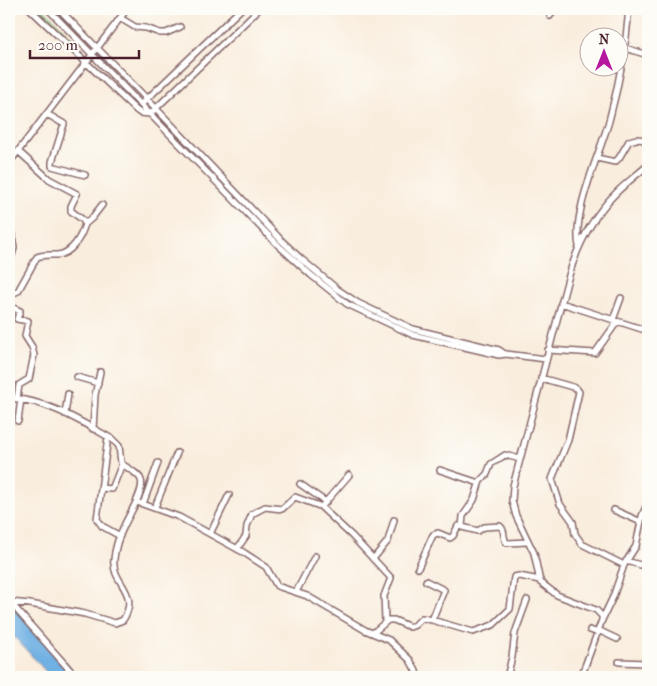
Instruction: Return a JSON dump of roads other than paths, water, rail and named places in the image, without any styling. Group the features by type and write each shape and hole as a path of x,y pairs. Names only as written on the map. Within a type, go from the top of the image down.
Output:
{"street":[{"path":"30,9 136,110 144,114 150,114 259,9"},
{"path":"48,9 279,246 346,304 413,335 499,356 506,354"},
{"path":"59,9 283,242 337,289 358,303 412,329 499,350 506,354 546,360"},
{"path":"9,163 127,9"},
{"path":"141,104 241,9"},
{"path":"550,16 554,9"},
{"path":"627,28 629,9"},
{"path":"120,18 135,27 146,28 160,33 166,33 180,27"},
{"path":"630,50 648,55"},
{"path":"579,246 577,233 582,204 609,120 618,78"},
{"path":"47,114 64,124 52,166 85,175"},
{"path":"598,158 614,162 619,158 629,141 636,139 648,140"},
{"path":"18,152 48,179 77,194 71,206 71,211 83,220 85,224"},
{"path":"602,620 602,616 596,610 557,595 544,587 540,580 534,553 518,523 512,501 513,486 548,350 579,246 591,224 610,200 647,169"},
{"path":"9,293 18,291 37,257 61,255 69,251 85,224 102,205"},
{"path":"9,219 14,248 9,265"},
{"path":"548,350 595,353 615,321 621,298"},
{"path":"561,303 648,331"},
{"path":"9,306 20,311 17,319 28,321 25,336 34,351 29,379 19,386 18,421"},
{"path":"93,429 100,372"},
{"path":"76,377 98,384"},
{"path":"541,378 579,390 568,440 552,479 560,504 573,522 575,532 582,544 625,563 648,567"},
{"path":"64,414 68,394"},
{"path":"9,398 36,402 64,414 108,437 120,446 120,460 122,464 141,479 140,503"},
{"path":"108,437 97,519 99,523 120,536"},
{"path":"155,507 177,453"},
{"path":"462,527 463,516 472,503 480,483 487,474 491,464 502,456 520,459"},
{"path":"9,601 94,616 110,622 119,622 126,615 128,603 127,591 114,570 114,560 120,536 140,503 158,463"},
{"path":"101,488 112,489 122,464"},
{"path":"440,470 480,483"},
{"path":"322,507 349,475"},
{"path":"300,484 326,502"},
{"path":"210,534 229,495"},
{"path":"237,549 246,536 247,526 252,514 265,507 282,509 295,497 322,507 391,578 384,596 385,621"},
{"path":"581,677 625,563 636,546 644,510 648,502"},
{"path":"140,503 179,517 237,549 266,567 277,586 313,599 373,633 385,637 414,666 417,677"},
{"path":"614,510 641,522"},
{"path":"374,560 388,541 394,520"},
{"path":"418,568 435,533 450,538 453,536 456,527 478,531 484,527 500,526 503,528 504,539 507,543 527,542"},
{"path":"296,592 315,556"},
{"path":"373,633 385,621 390,619 410,626 415,625 422,618 473,632 493,625 510,609 514,577 519,576 540,580"},
{"path":"426,581 444,590 432,620"},
{"path":"507,677 515,634 527,600"},
{"path":"9,601 76,677"},
{"path":"590,630 598,631 617,639"},
{"path":"619,662 648,663"}],"water":[{"path":"9,599 79,677 51,677 9,631"}]}
